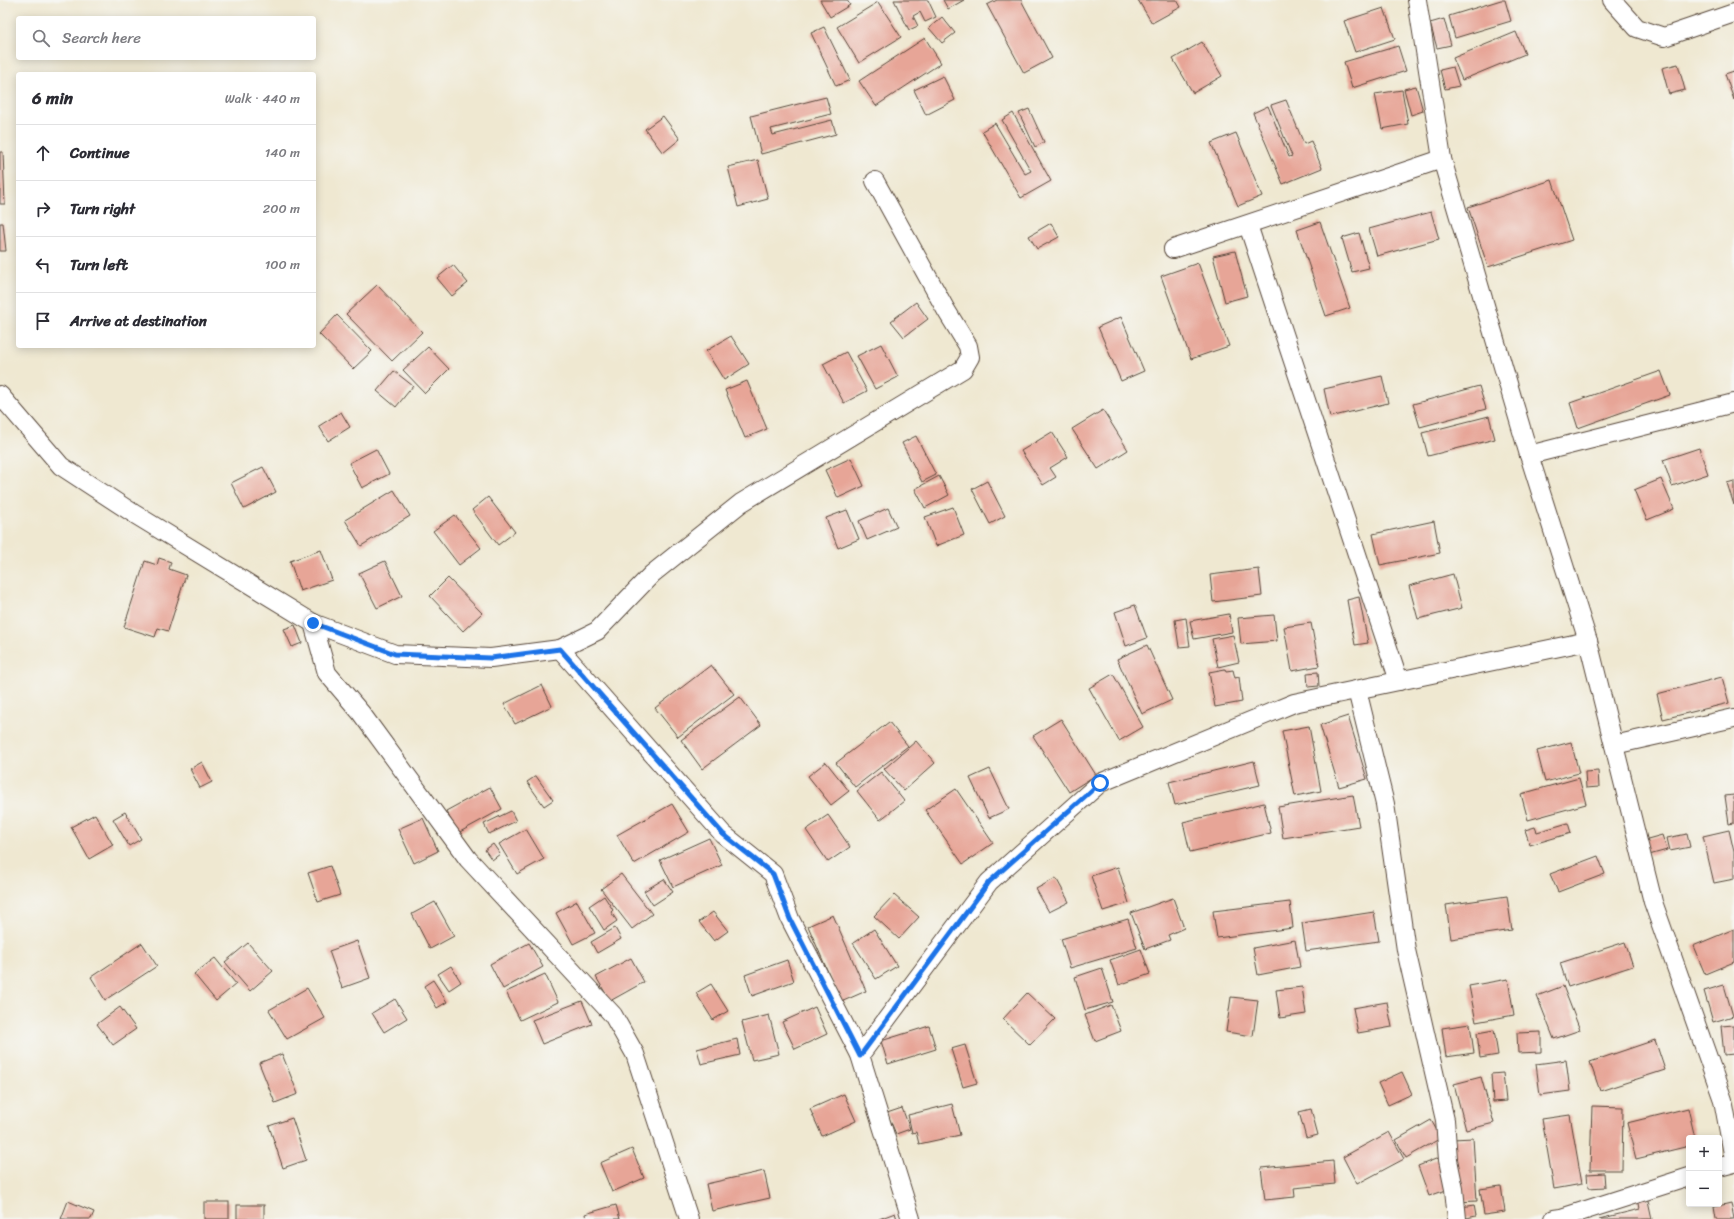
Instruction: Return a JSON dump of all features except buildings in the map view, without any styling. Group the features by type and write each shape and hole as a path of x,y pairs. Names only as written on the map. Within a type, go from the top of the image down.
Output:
{"street":[{"path":"1418,0 1442,159 1529,455 1588,641 1653,902 1722,1100 1734,1159"},
{"path":"1612,0 1637,28 1664,37 1734,13"},
{"path":"1173,248 1248,225 1442,159"},
{"path":"0,395 61,466 136,515 313,623 395,654 491,658 560,649 597,632 652,574 741,503 963,369 970,357 968,346 946,310 875,181"},
{"path":"1248,225 1399,681"},
{"path":"1529,455 1734,403"},
{"path":"313,623 327,673 361,712 468,859 613,1015 635,1054 689,1219"},
{"path":"860,1056 989,882 1100,783 1294,703 1588,641"},
{"path":"560,649 723,834 773,874 790,919 860,1056 911,1219"},
{"path":"1357,690 1385,804 1406,950 1445,1120 1448,1160 1454,1189 1457,1219"},
{"path":"1614,745 1734,718"},
{"path":"1722,1166 1734,1163"},
{"path":"1554,1219 1686,1178"}],"route":[{"path":"313,623 395,654 491,658 560,649 723,834 773,874 790,919 860,1056 989,882 1100,783"}]}
